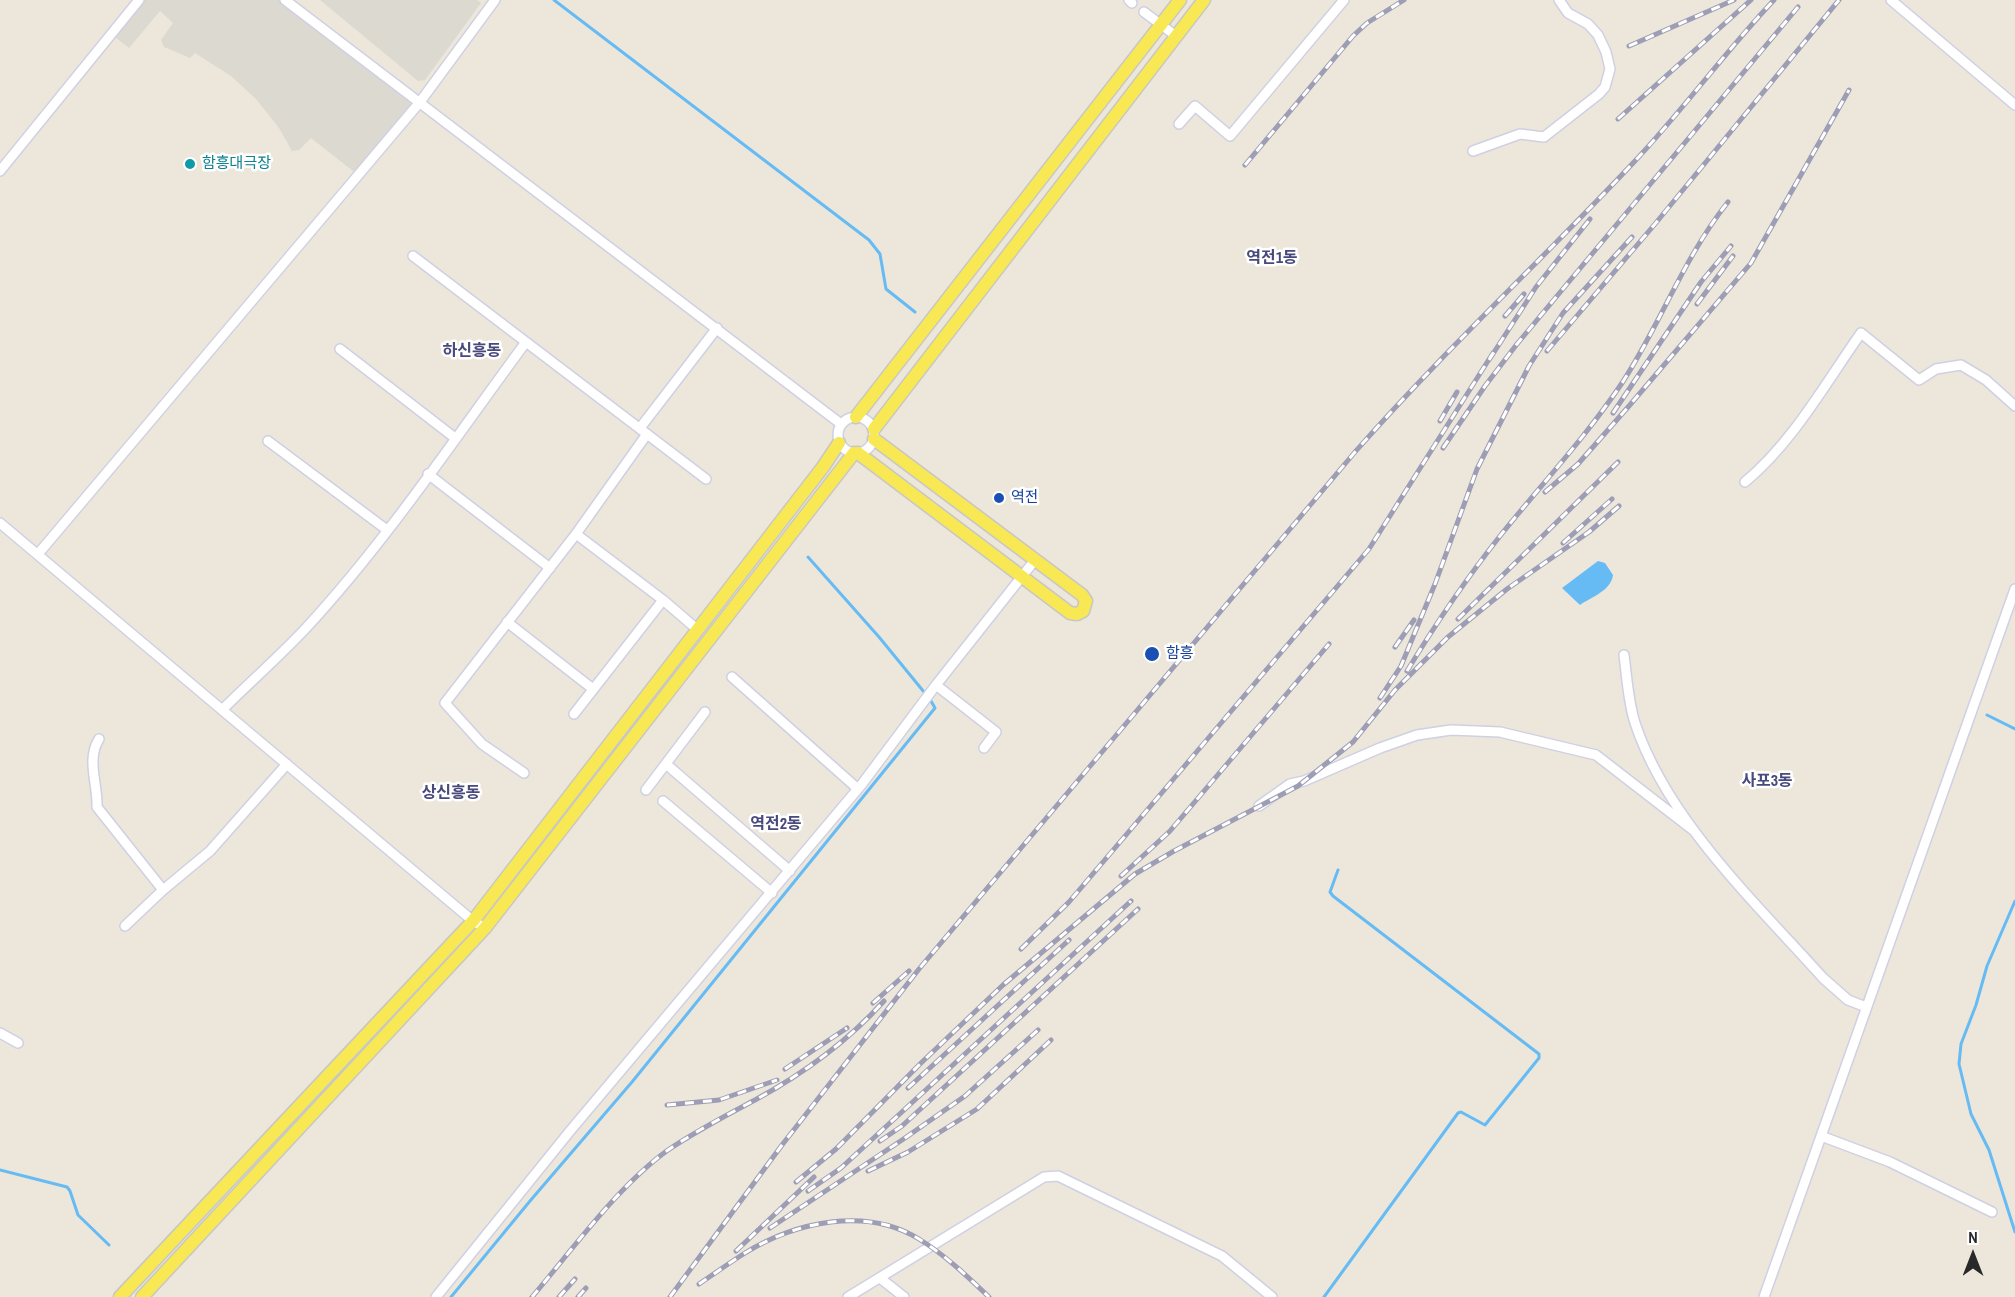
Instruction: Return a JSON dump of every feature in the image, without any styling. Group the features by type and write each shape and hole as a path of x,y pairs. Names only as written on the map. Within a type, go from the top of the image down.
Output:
{"main road":[{"path":"856,417 1179,0"},
{"path":"142,1297 485,928 856,453 1070,613 1077,614 1083,611 1086,604 1084,598 874,434 1204,0"},
{"path":"120,1297 473,921 823,467 838,442"}],"street":[{"path":"0,171 139,0"},
{"path":"285,0 841,424"},
{"path":"38,554 420,102 495,0"},
{"path":"1179,124 1195,106 1230,136 1344,0"},
{"path":"1473,151 1520,134 1544,137 1605,87 1610,69 1606,52 1598,35 1588,24 1568,13 1559,0"},
{"path":"1891,0 2015,105"},
{"path":"1144,12 1176,36"},
{"path":"414,256 706,479"},
{"path":"524,773 482,744 445,703 576,534 643,431 717,328"},
{"path":"1745,482 1771,458 1861,333 1918,380 1936,369 1960,365 1986,381 2015,406"},
{"path":"222,710 306,628 387,530 526,342"},
{"path":"340,349 455,438"},
{"path":"856,417 869,421 874,434 870,448 856,453 844,449 838,442 838,432 841,424 856,417"},
{"path":"268,441 387,530"},
{"path":"428,474 550,568"},
{"path":"0,523 473,921 485,928"},
{"path":"576,534 663,600 698,630"},
{"path":"436,1297 577,1123 858,789 936,685 1035,560"},
{"path":"1764,1297 2015,589"},
{"path":"574,714 663,600"},
{"path":"507,622 593,689"},
{"path":"1624,655 1631,706 1640,736 1665,786 1693,830 1823,978 1848,1000 1866,1007"},
{"path":"732,677 858,789"},
{"path":"936,685 996,732 984,748"},
{"path":"646,790 705,712"},
{"path":"1259,806 1290,784 1304,781 1406,738 1444,730 1479,730 1509,733 1596,755 1693,830"},
{"path":"99,739 92,760 97,807 163,890"},
{"path":"125,926 163,890 210,851 286,764"},
{"path":"666,764 790,871"},
{"path":"663,801 772,893"},
{"path":"0,1033 18,1043"},
{"path":"1821,1136 1910,1171 1992,1212"},
{"path":"848,1297 1044,1177 1051,1175 1068,1181 1222,1256 1272,1297"},
{"path":"880,1278 904,1297"}],"shaded area":[{"path":"139,0 285,0 420,102 358,175 311,138 299,150 292,151 279,128 256,99 231,76 195,53 190,58 164,47 161,40 173,23 160,11 129,48 111,34"},
{"path":"320,0 477,0 481,3 425,80 418,81"}],"water":[{"path":"1598,561 1605,563 1613,575 1611,581 1600,593 1580,605 1562,588"}],"waterway":[{"path":"554,0 869,240 880,254 886,289 915,312"},
{"path":"808,557 924,692"},
{"path":"451,1297 632,1082 935,708 931,701"},
{"path":"1987,715 2015,729"},
{"path":"1324,1297 1458,1113 1461,1112 1485,1125 1539,1058 1539,1054 1333,896 1330,892 1338,870"},
{"path":"2015,901 1987,966 1976,1005 1961,1044 1959,1064 1971,1114 1989,1150 2015,1232"},
{"path":"0,1170 67,1187 78,1215 109,1245"}],"railway":[{"path":"1245,165 1353,36 1367,23 1404,0"},
{"path":"1629,46 1734,0"},
{"path":"1618,119 1751,0"},
{"path":"670,1297 782,1145 919,969 1355,452 1423,378 1634,162 1774,0"},
{"path":"1547,351 1655,224 1839,0"},
{"path":"1443,448 1517,344 1798,7"},
{"path":"1545,492 1578,464 1751,263 1849,90"},
{"path":"1407,671 1475,569 1578,442 1622,383 1698,245 1728,202"},
{"path":"1489,360 1536,287 1590,219"},
{"path":"1380,698 1401,666 1435,584 1477,469 1529,366 1563,313 1632,237"},
{"path":"1613,413 1701,282 1731,246"},
{"path":"1697,304 1733,256"},
{"path":"1505,316 1524,294"},
{"path":"1021,949 1069,902 1369,549 1493,353"},
{"path":"1440,421 1457,392"},
{"path":"1458,619 1618,462"},
{"path":"1563,543 1612,499"},
{"path":"796,1182 836,1149 921,1063 1003,985 1135,874 1298,786 1353,742 1395,690 1448,637 1507,589 1589,532 1619,506"},
{"path":"1395,647 1414,620"},
{"path":"1121,876 1170,831 1329,644"},
{"path":"808,1191 841,1168 1131,901"},
{"path":"880,1141 902,1126 1138,909"},
{"path":"908,1088 1069,940"},
{"path":"873,1003 909,971"},
{"path":"532,1297 597,1219 631,1181 649,1165 689,1136 773,1090 807,1068 855,1030 884,1001"},
{"path":"785,1069 847,1028"},
{"path":"770,1228 965,1096 1038,1030"},
{"path":"868,1171 908,1152 977,1109 1051,1040"},
{"path":"667,1105 719,1100 777,1080"},
{"path":"736,1251 814,1177"},
{"path":"699,1284 745,1253 786,1233 808,1226 854,1221 876,1223 898,1229 919,1239 947,1259 989,1297"},
{"path":"559,1297 575,1279"},
{"path":"578,1297 586,1288"}],"place":[{"name":"함흥대극장","path":"190,164"},
{"name":"역전","path":"999,498"},
{"name":"함흥","path":"1152,654"}],"district":[{"name":"역전1동","path":"1272,259"},
{"name":"하신흥동","path":"472,352"},
{"name":"사포3동","path":"1767,782"},
{"name":"상신흥동","path":"451,794"},
{"name":"역전2동","path":"776,825"}]}
